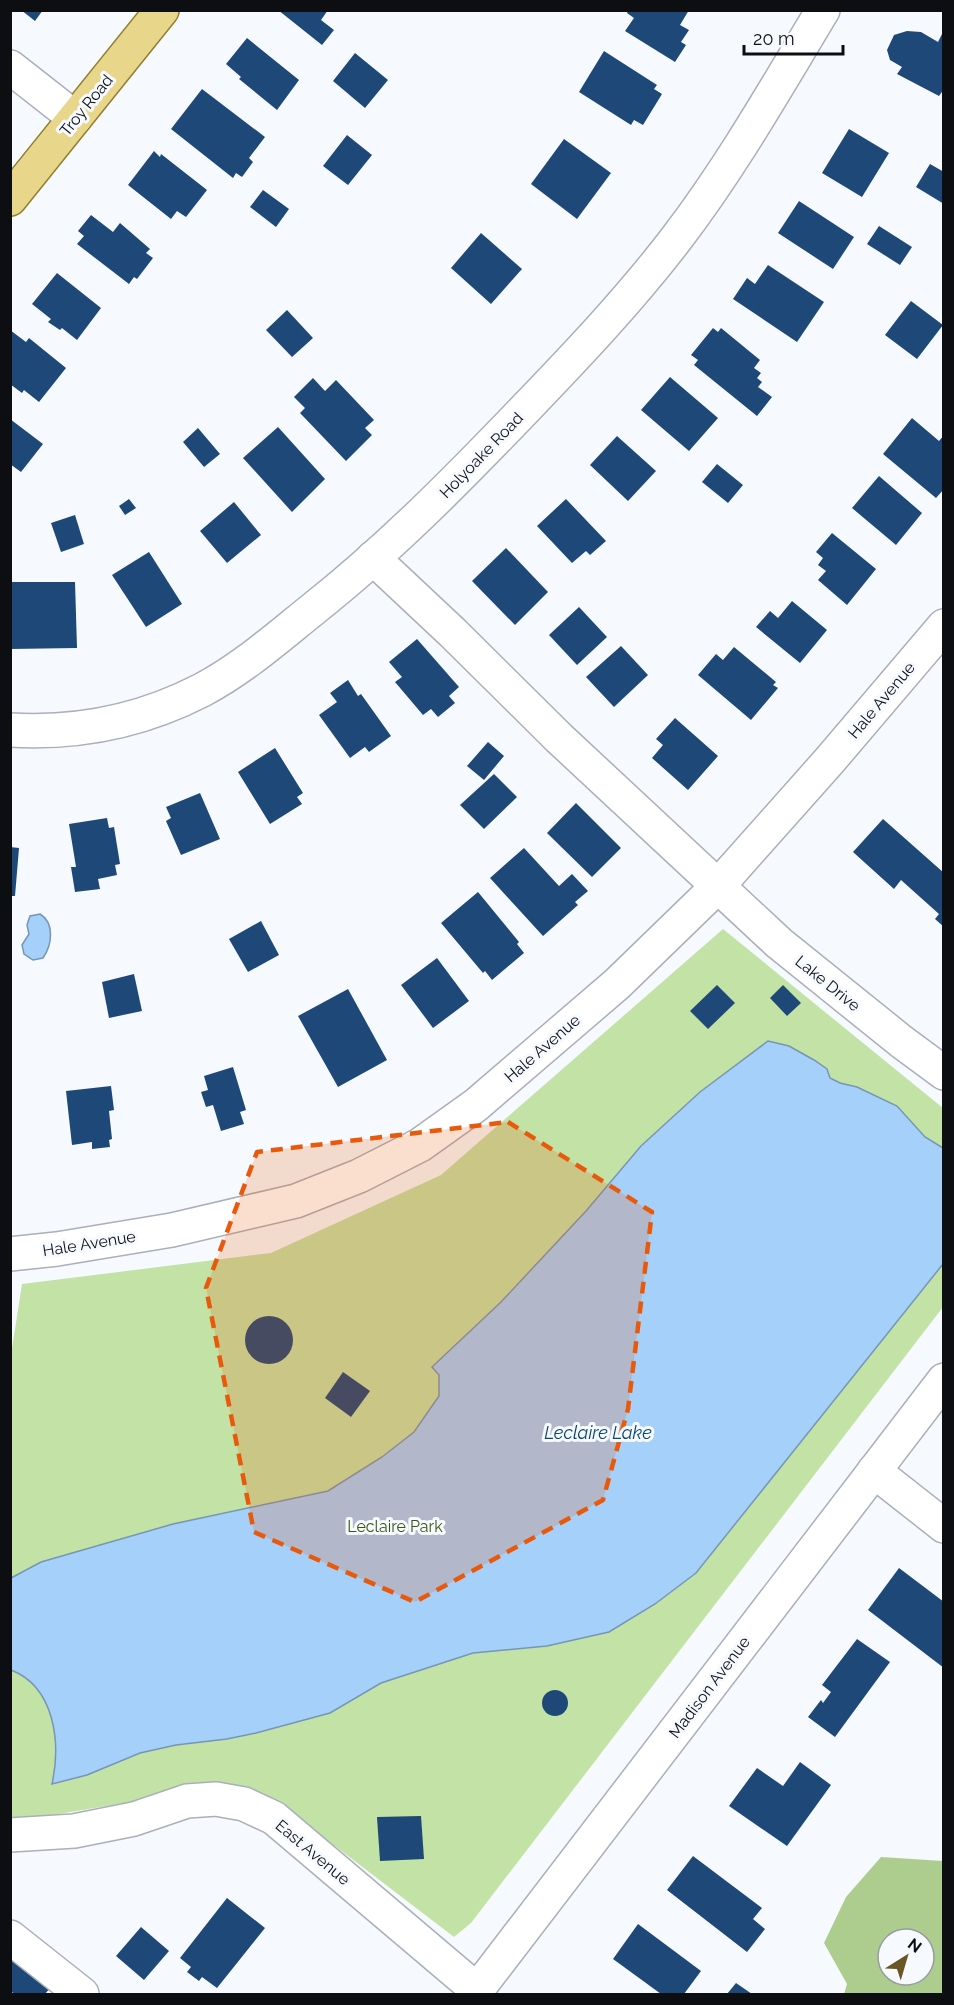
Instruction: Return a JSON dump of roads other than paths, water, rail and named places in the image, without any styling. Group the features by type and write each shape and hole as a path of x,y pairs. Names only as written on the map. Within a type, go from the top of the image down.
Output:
{"main road":[{"name":"Troy Road","path":"10,199 162,10"}],"street":[{"name":"Holyoake Road","path":"10,730 43,732 94,727 145,714 202,690 254,656 344,585 439,499 596,335 676,239 741,147 823,10"},
{"path":"10,67 75,118"},
{"name":"Lake Drive","path":"373,558 559,738 779,943 944,1073"},
{"name":"Hale Avenue","path":"10,1254 57,1249 184,1227 296,1201 370,1171 420,1144 476,1105 617,984 718,886 830,760 944,626"},
{"name":"Madison Avenue","path":"475,1992 944,1380"},
{"path":"874,1471 944,1526"},
{"name":"East Avenue","path":"10,1835 74,1831 134,1819 187,1801 216,1798 244,1804 274,1818 475,1992"},
{"path":"10,1937 82,1995"}],"water":[{"path":"40,914 50,928 50,941 43,958 33,960 24,954 22,945 29,934 27,925 30,916"},
{"name":"Leclaire Lake","path":"768,1041 789,1046 814,1060 827,1069 830,1078 857,1087 897,1106 925,1137 943,1148 943,1264 696,1573 655,1604 609,1632 547,1646 473,1653 381,1683 330,1713 256,1733 140,1753 87,1775 52,1784 55,1768 55,1734 46,1703 26,1678 11,1670 11,1578 41,1562 173,1524 328,1491 382,1457 414,1432 439,1396 439,1375 432,1367 501,1302 586,1211 641,1146 700,1092"}],"park label":[{"name":"Leclaire Park","path":"395,1526"}]}
